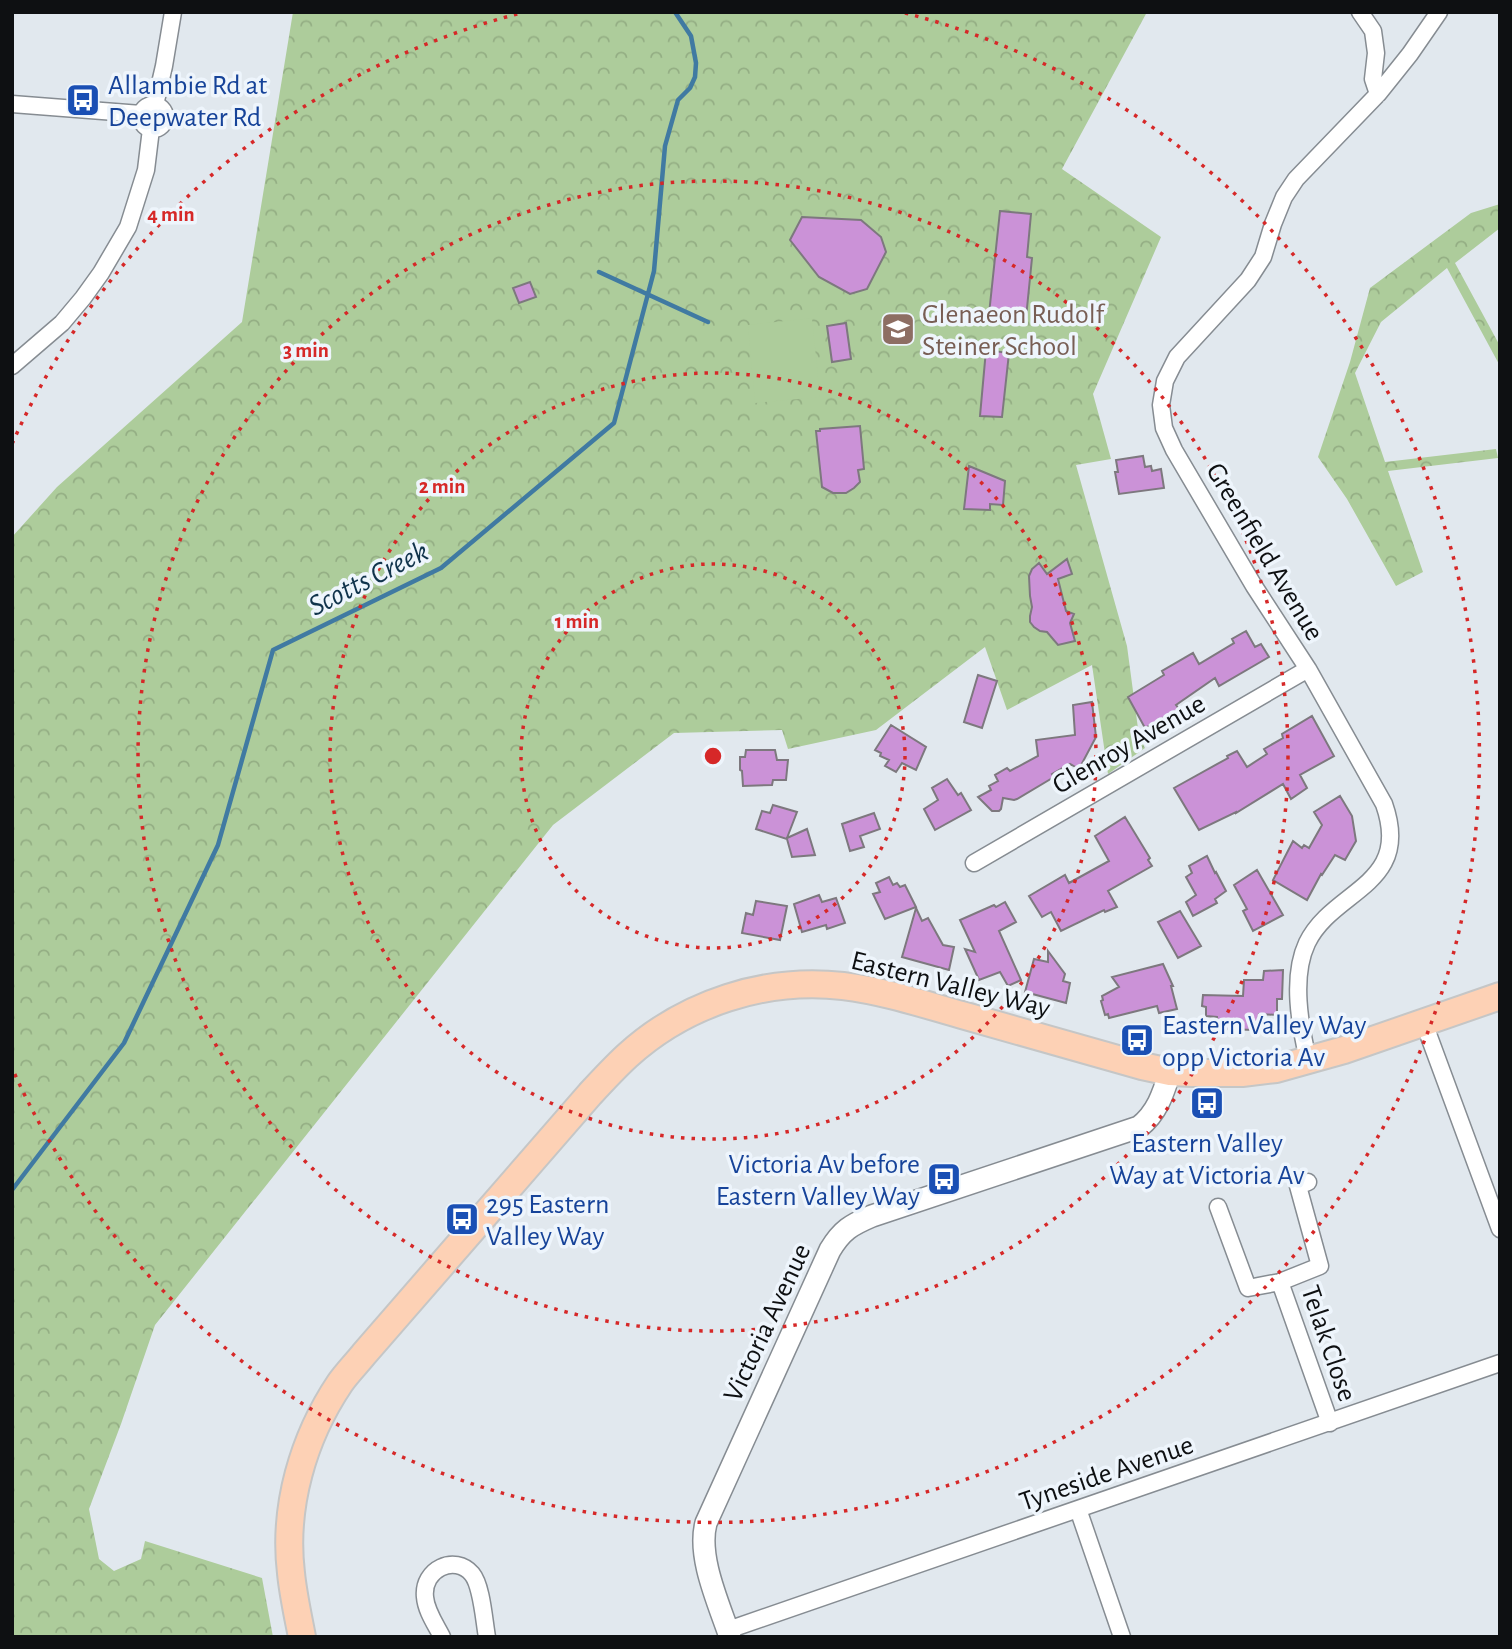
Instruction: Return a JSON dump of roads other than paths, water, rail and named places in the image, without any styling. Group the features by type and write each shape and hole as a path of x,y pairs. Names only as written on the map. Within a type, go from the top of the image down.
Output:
{"main road":[{"name":"Eastern Valley Way","path":"302,1637 291,1571 292,1506 310,1439 325,1407 364,1354 590,1094 628,1054 680,1018 714,1002 752,991 801,984 842,986 887,994 1170,1072 1225,1073 1258,1072 1308,1060 1500,996"}],"street":[{"path":"12,366 62,323 83,298 128,227 146,170 151,129 144,125 164,66 173,12"},
{"path":"1360,12 1373,31 1376,53 1373,79 1378,94"},
{"name":"Greenfield Avenue","path":"1308,1060 1299,1005 1301,968 1306,946 1324,919 1369,883 1379,870 1391,837 1390,820 1384,804 1308,669 1254,586 1174,450 1164,428 1161,405 1166,381 1177,357 1248,280 1263,257 1284,197 1296,178 1378,94 1439,12"},
{"path":"12,104 148,110"},
{"name":"Glenroy Avenue","path":"974,863 1308,669"},
{"path":"1424,1023 1500,1229"},
{"name":"Victoria Avenue","path":"729,1634 704,1555 703,1533 837,1238 846,1229 872,1216 1139,1127 1150,1118 1157,1107 1170,1072"},
{"name":"Telak Close","path":"1218,1207 1248,1288 1280,1282 1320,1266 1298,1186 1308,1182"},
{"name":"Telak Close","path":"1280,1282 1330,1423"},
{"name":"Tyneside Avenue","path":"729,1634 1078,1509 1500,1363"},
{"path":"1078,1509 1122,1637"},
{"path":"442,1637 428,1607 425,1589 431,1574 445,1566 464,1568 472,1573 477,1581 487,1637"}],"waterway":[{"name":"Scotts Creek","path":"12,1190 124,1043 218,845 273,650 441,568 614,423 654,271 665,146 678,100 690,88 695,77 696,63 691,36 675,12"},
{"path":"599,272 708,322"}],"place":[{"name":"Allambie Rd at Deepwater Rd","path":"83,100"},
{"name":"Glenaeon Rudolf Steiner School","path":"898,329"},
{"name":"Eastern Valley Way opp Victoria Av","path":"1137,1040"},
{"name":"Eastern Valley Way at Victoria Av","path":"1207,1103"},
{"name":"Victoria Av before Eastern Valley Way","path":"944,1179"},
{"name":"295 Eastern Valley Way","path":"462,1219"}]}
